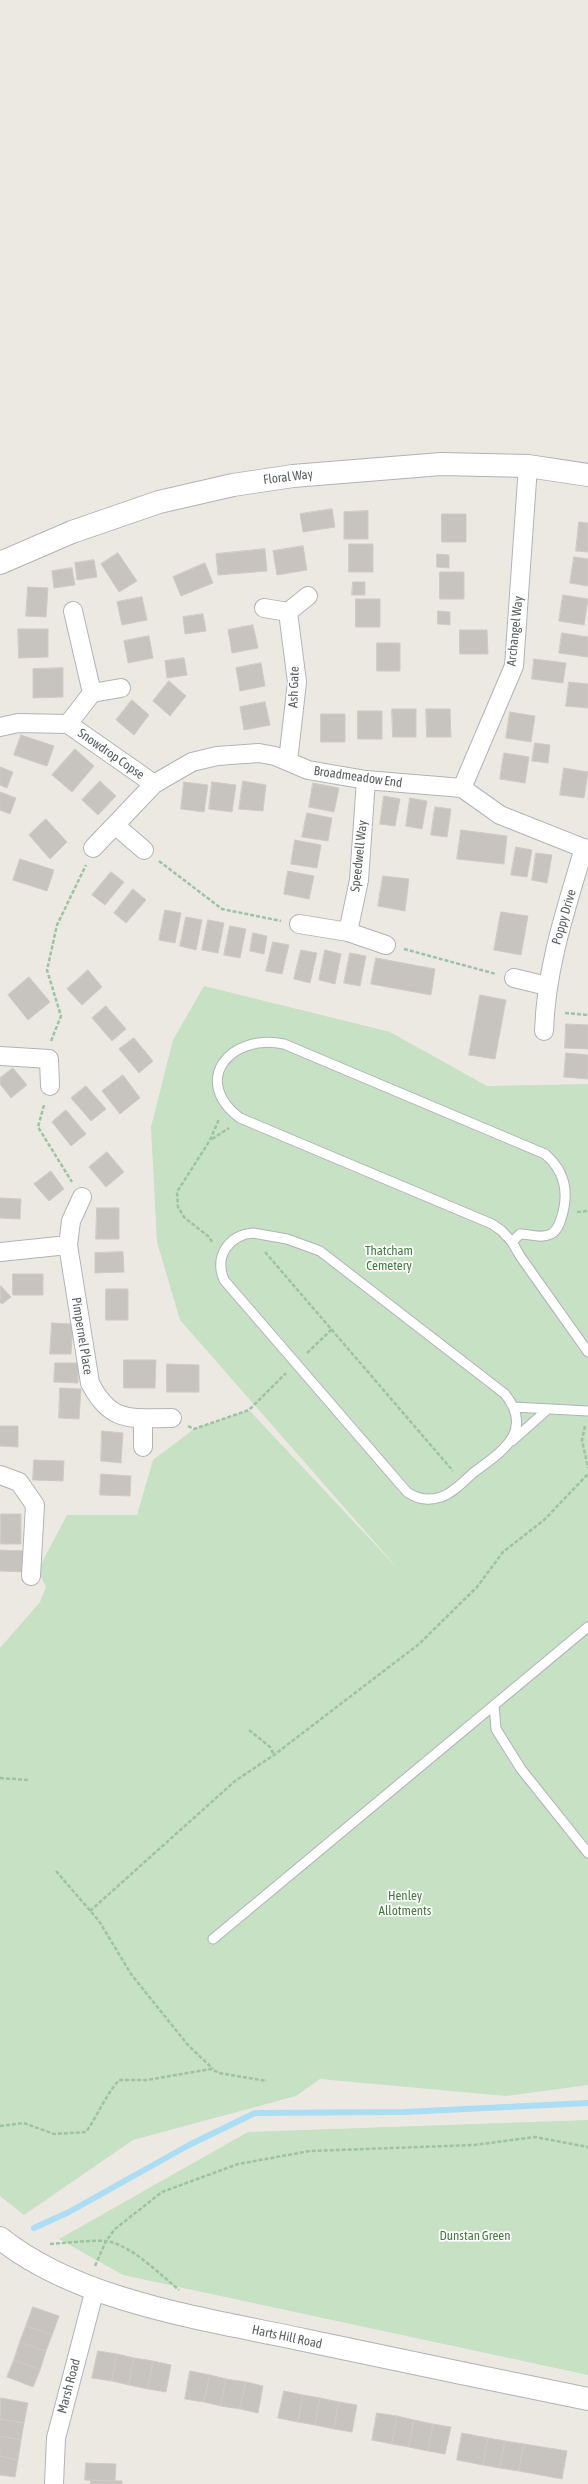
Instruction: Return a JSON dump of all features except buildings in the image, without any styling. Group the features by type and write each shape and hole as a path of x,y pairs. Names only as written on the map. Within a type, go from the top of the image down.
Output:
{"street":[{"name":"Floral Way","path":"0,563 72,532 159,502 233,485 293,476 441,464 528,466 588,475"},
{"name":"Archangel Way","path":"462,788 514,666 528,466"},
{"path":"264,608 288,612 308,596"},
{"path":"73,611 92,694 121,688"},
{"name":"Ash Gate","path":"288,612 297,682 288,761"},
{"name":"Snowdrop Copse","path":"68,724 92,694"},
{"name":"Snowdrop Copse","path":"0,728 18,723 68,724 154,784"},
{"name":"Broadmeadow End","path":"93,848 154,784 192,762 217,756 258,754 275,756 308,770 366,780 462,788"},
{"name":"Speedwell Way","path":"348,932 359,880 366,780"},
{"path":"462,788 500,815 586,849"},
{"path":"115,825 144,850"},
{"name":"Poppy Drive","path":"544,1031 547,986 556,941 586,849"},
{"path":"299,924 348,932 386,945"},
{"path":"514,978 547,986"},
{"path":"0,1056 49,1052 50,1086"},
{"name":"Pimpernel Place","path":"82,1197 71,1221 68,1244 90,1383 99,1401 111,1411 126,1418 172,1418"},
{"path":"0,1252 68,1244"},
{"path":"143,1418 143,1447"},
{"path":"0,1475 19,1482 35,1505 31,1576"},
{"name":"Harts Hill Road","path":"8,2244 91,2288 168,2311 588,2399"},
{"name":"Marsh Road","path":"54,2484 56,2438 91,2288"}],"lane":[{"path":"512,1242 520,1234 542,1237 552,1234 558,1227 565,1206 564,1183 554,1161 546,1154 284,1044 274,1042 244,1046 228,1055 220,1069 219,1089 222,1097 232,1112 245,1121 492,1224 502,1230 512,1242 520,1256 588,1352"},
{"path":"511,1442 516,1427 513,1407 505,1394 320,1251 287,1239 249,1233 234,1238 227,1245 221,1260 222,1274 228,1286 407,1492 423,1499 434,1499 447,1494 511,1442 548,1409"},
{"path":"513,1407 588,1411"},
{"path":"213,1939 588,1627"},
{"path":"494,1705 496,1729 521,1769 588,1853"}],"path":[{"path":"49,1052 61,1016 47,970 57,926 93,848"},
{"path":"144,850 222,909 299,924"},
{"path":"386,945 514,978"},
{"path":"50,1086 38,1127 82,1197"},
{"path":"221,1260 209,1237 181,1213 177,1192 216,1128 221,1114 222,1097"},
{"path":"249,1233 463,1482"},
{"path":"172,1418 194,1430 249,1410"},
{"path":"588,1411 582,1440 588,1468"},
{"path":"90,1911 235,1781 274,1755 419,1644 477,1587 503,1552 544,1520 588,1474"},
{"path":"249,1730 270,1747 274,1755"},
{"path":"0,1778 29,1780"},
{"path":"56,1871 99,1921 131,1974 187,2044 214,2071"},
{"path":"0,2126 24,2123 54,2134 86,2132 99,2112 107,2093 119,2080 147,2080 211,2069 214,2071 267,2081"},
{"path":"91,2288 106,2241 115,2229 162,2192 238,2164 310,2151 474,2145 535,2137 588,2147"},
{"path":"48,2244 106,2241 122,2247 144,2261 181,2292"}],"green space":[{"path":"204,986 390,1032 487,1086 588,1084 588,2085 506,2096 320,2079 296,2096 133,2140 24,2215 0,2196 0,1648 40,1602 46,1587 38,1570 67,1515 137,1515 153,1460 194,1429 249,1410 400,1571 180,1320 157,1242 151,1127 173,1040"},
{"name":"Dunstan Green","path":"588,2120 588,2375 123,2275 59,2239 248,2132"}],"waterway":[{"path":"34,2228 69,2212 189,2145 255,2113 405,2112 588,2103"}],"park label":[{"name":"Thatcham Cemetery","path":"389,1258"},
{"name":"Henley Allotments","path":"405,1904"}]}
